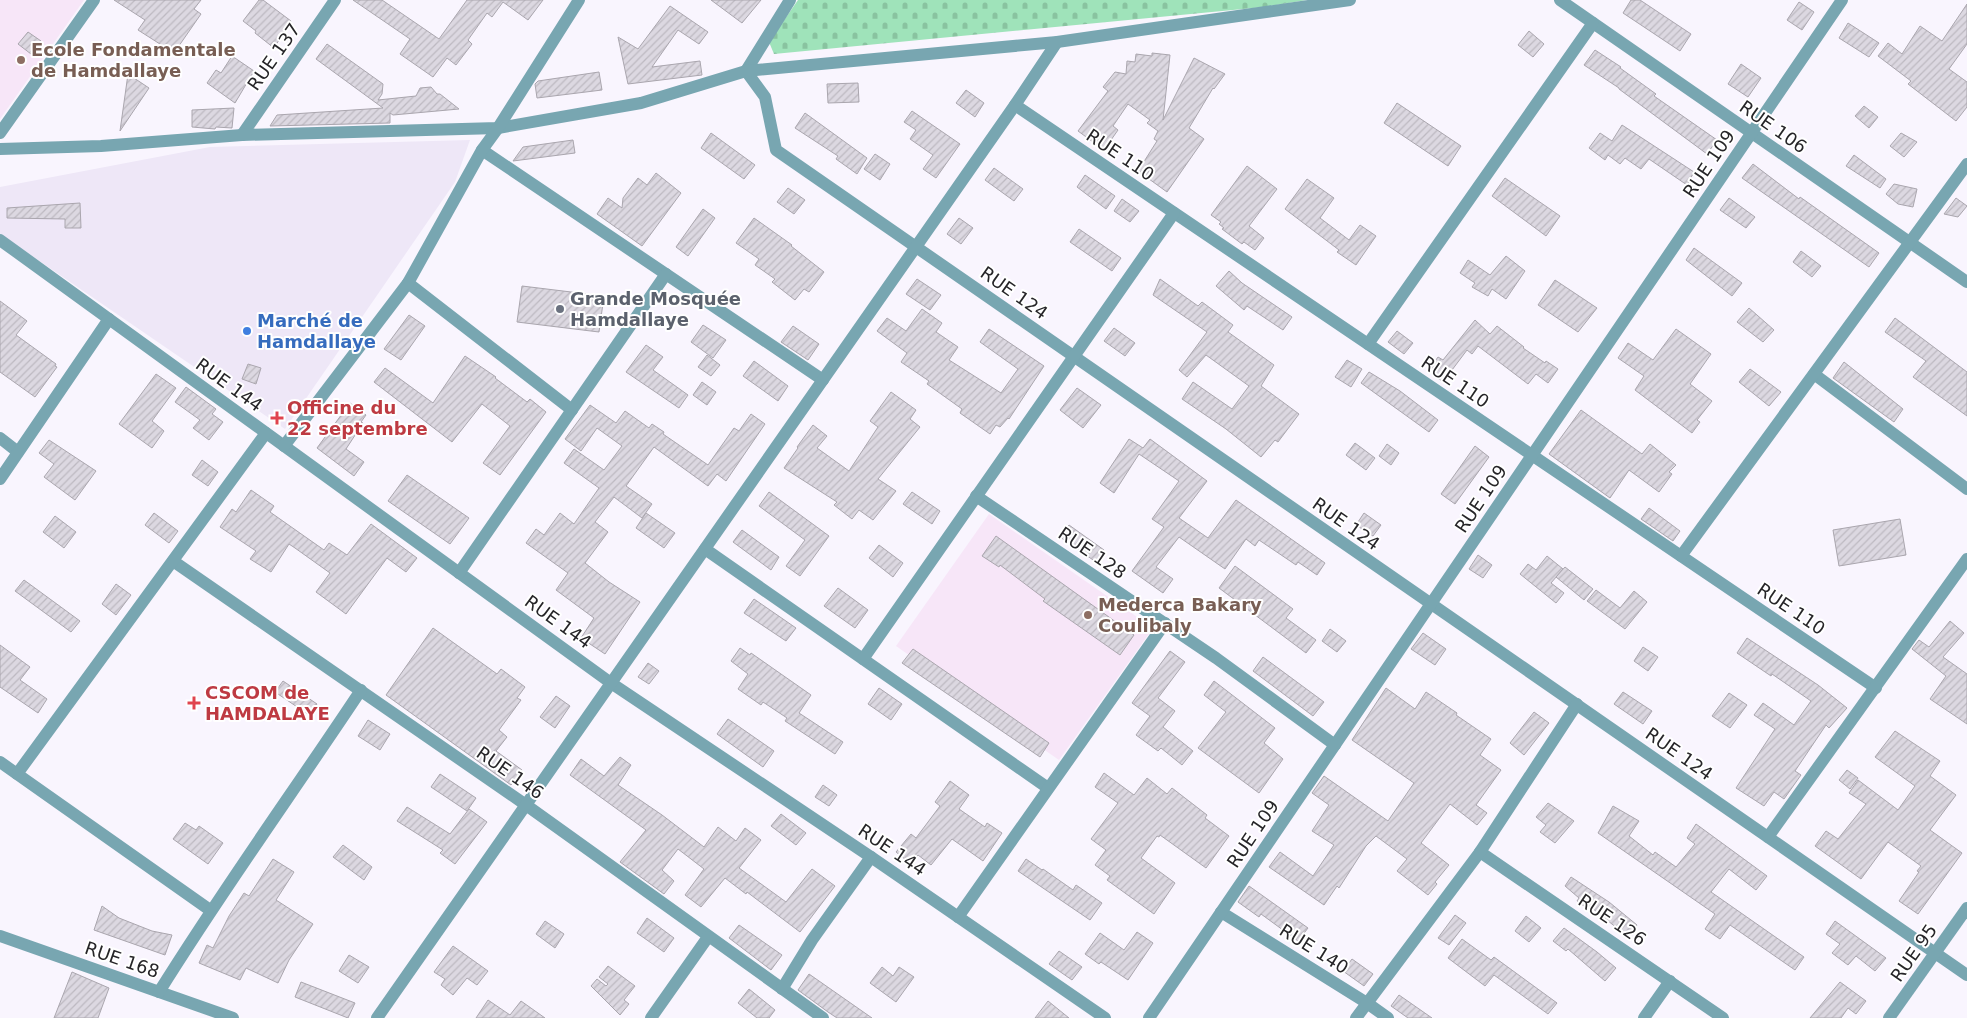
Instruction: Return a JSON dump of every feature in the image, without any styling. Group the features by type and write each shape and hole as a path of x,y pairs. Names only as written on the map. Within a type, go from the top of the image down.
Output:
{"street":[{"path":"0,133 94,0"},
{"name":"RUE 137","path":"242,135 335,0"},
{"path":"284,446 408,283 482,150 579,0"},
{"path":"746,71 790,0"},
{"path":"0,149 101,146 242,135 498,128 641,103 746,71 1057,42 1350,0"},
{"name":"RUE 106","path":"1560,0 1967,282"},
{"name":"RUE 109","path":"1149,1018 1842,0"},
{"path":"1368,344 1593,23"},
{"path":"377,1018 1015,105 1057,42"},
{"name":"RUE 124","path":"746,71 765,97 776,150 1967,975"},
{"name":"RUE 110","path":"1015,105 1876,688"},
{"path":"482,150 823,380"},
{"path":"1681,556 1967,164"},
{"path":"863,659 1174,213"},
{"name":"RUE 144","path":"0,240 611,683 1105,1018"},
{"path":"460,573 666,274"},
{"path":"408,283 572,410"},
{"path":"0,479 109,319"},
{"path":"1814,374 1967,489"},
{"path":"17,774 266,433"},
{"path":"0,438 18,452"},
{"name":"RUE 128","path":"976,496 1216,658 1335,745"},
{"path":"705,549 1048,788"},
{"path":"1768,837 1967,559"},
{"name":"RUE 146","path":"172,561 526,805 823,1018"},
{"path":"958,917 1164,623"},
{"path":"159,992 210,910 296,788 361,690"},
{"path":"1356,1018 1480,852 1576,704"},
{"path":"0,762 210,910"},
{"name":"RUE 126","path":"1480,852 1723,1018"},
{"path":"782,989 812,940 870,857"},
{"name":"RUE 95","path":"1889,1018 1967,908"},
{"name":"RUE 140","path":"1221,912 1388,1018"},
{"name":"RUE 168","path":"0,936 233,1018"},
{"path":"651,1018 708,937"},
{"path":"1644,1018 1670,981"}],"shaded area":[{"name":"Ecole Fondamentale de Hamdallaye","path":"0,0 84,0 0,119"},
{"name":"Marché de Hamdallaye","path":"470,140 455,182 285,429 0,234 0,187 210,147"},
{"path":"989,514 1153,628 1059,760 896,646"}],"green space":[{"path":"798,0 1307,0 1264,7 774,54 769,42"}],"building":[{"path":"114,0 201,0 194,9 201,14 174,53 138,30 145,20"},
{"path":"259,0 263,0 291,21 274,48 243,21"},
{"path":"353,0 382,0 439,39 467,0 543,0 528,20 503,2 492,17 487,13 468,40 472,44 456,65 447,58 433,77 400,54 410,39"},
{"path":"711,0 761,0 742,23"},
{"path":"1631,0 1640,0 1691,34 1680,51 1623,13"},
{"path":"1799,2 1814,12 1802,30 1787,20"},
{"path":"1967,4 1967,44 1949,69 1967,82 1967,107 1956,121 1908,84 1911,81 1878,56 1888,43 1902,54 1920,26 1942,41"},
{"path":"670,6 708,32 699,44 678,30 652,67 700,61 702,75 628,84 618,37 638,49"},
{"path":"1848,23 1879,43 1869,57 1839,38"},
{"path":"1529,31 1544,44 1533,57 1518,45"},
{"path":"28,32 41,41 31,54 18,44"},
{"path":"327,44 383,84 382,94 378,100 416,96 420,88 431,87 437,94 440,94 459,109 393,115 390,113 390,123 270,126 277,115 383,108 316,59"},
{"path":"1595,50 1656,94 1654,96 1717,140 1707,154 1619,88 1584,65"},
{"path":"1152,53 1170,55 1163,120 1194,58 1225,74 1213,88 1189,128 1204,139 1167,192 1138,171 1157,141 1154,139 1158,131 1147,123 1150,120 1128,104 1113,126 1118,130 1104,150 1078,131 1108,91 1103,87 1115,72 1126,74 1127,61 1135,62 1136,54 1152,56"},
{"path":"232,56 254,71 235,103 207,83 216,70 221,73"},
{"path":"1741,64 1761,78 1748,97 1728,84"},
{"path":"599,72 602,90 537,98 535,84 538,81"},
{"path":"128,74 149,88 120,131"},
{"path":"858,83 859,102 828,103 827,84"},
{"path":"966,90 984,103 975,117 956,103"},
{"path":"1397,103 1461,146 1448,166 1384,123"},
{"path":"1864,106 1878,117 1869,128 1855,116"},
{"path":"234,108 232,128 192,127 192,110"},
{"path":"912,111 960,144 936,178 923,169 933,155 910,139 916,130 904,122"},
{"path":"805,113 867,158 857,174 836,159 838,156 795,128"},
{"path":"1622,125 1694,172 1687,185 1649,159 1641,169 1625,158 1620,164 1608,155 1605,160 1589,148 1600,133 1612,141"},
{"path":"711,133 755,165 744,179 701,148"},
{"path":"1901,133 1917,142 1904,157 1890,146"},
{"path":"573,140 575,153 513,161 523,147"},
{"path":"875,154 890,164 880,180 864,169"},
{"path":"1854,155 1886,179 1880,188 1846,166"},
{"path":"1753,164 1799,199 1800,197 1879,253 1869,267 1742,178"},
{"path":"1247,166 1277,189 1249,226 1264,238 1255,250 1244,242 1242,244 1222,229 1224,228 1219,224 1221,222 1211,215"},
{"path":"994,168 1023,189 1014,201 985,180"},
{"path":"656,173 681,193 642,246 597,214 608,198 622,208 623,198 638,178 647,185"},
{"path":"1085,175 1115,196 1106,209 1077,187"},
{"path":"1505,178 1560,216 1546,236 1492,196"},
{"path":"1307,179 1334,198 1320,218 1349,240 1360,225 1376,236 1356,265 1337,252 1339,250 1285,209"},
{"path":"1894,184 1917,189 1913,207 1898,204 1886,194"},
{"path":"788,188 805,200 794,214 777,202"},
{"path":"1729,198 1755,217 1746,228 1720,210"},
{"path":"1956,198 1967,206 1958,217 1944,214"},
{"path":"1122,199 1139,211 1130,222 1114,211"},
{"path":"80,203 81,228 65,228 65,219 7,218 7,208"},
{"path":"703,209 715,218 688,256 676,247"},
{"path":"754,218 792,245 824,272 809,292 804,289 795,300 772,282 775,279 755,265 759,259 736,243"},
{"path":"959,218 973,228 961,244 947,234"},
{"path":"1079,229 1121,258 1112,271 1070,242"},
{"path":"1694,248 1742,283 1732,296 1686,260"},
{"path":"1801,251 1821,266 1812,277 1793,262"},
{"path":"1506,256 1525,271 1506,299 1492,289 1488,296 1472,287 1475,283 1460,273 1468,260 1490,275"},
{"path":"1229,271 1242,283 1292,317 1283,330 1247,306 1244,310 1216,286"},
{"path":"917,279 941,295 930,310 906,294"},
{"path":"1160,279 1198,306 1202,302 1233,325 1228,332 1274,365 1261,386 1299,414 1278,442 1275,440 1261,457 1226,429 1182,399 1193,382 1232,409 1249,386 1206,355 1187,377 1179,370 1207,332 1153,295"},
{"path":"1555,280 1597,308 1578,332 1538,305"},
{"name":"Grande Mosquée Hamdallaye","path":"522,286 604,296 599,332 517,322"},
{"path":"0,301 27,321 16,335 56,364 55,366 57,367 35,397 0,372"},
{"path":"1749,308 1774,330 1763,342 1737,322"},
{"path":"922,309 942,323 936,332 958,347 949,360 1001,393 1018,369 980,342 989,329 1044,366 1009,419 1000,427 996,425 990,434 960,413 962,409 927,384 929,381 901,362 907,353 877,331 887,318 906,331"},
{"path":"409,315 425,326 401,360 384,349"},
{"path":"1895,318 1967,372 1967,416 1913,377 1926,361 1885,332"},
{"path":"1475,320 1490,334 1497,326 1523,348 1545,363 1546,361 1558,369 1548,383 1536,374 1528,384 1478,346 1472,354 1467,350 1443,382 1428,371 1438,357 1443,360"},
{"path":"703,325 726,340 713,358 691,342"},
{"path":"793,326 819,344 808,360 781,342"},
{"path":"1114,328 1135,343 1125,356 1104,341"},
{"path":"1676,329 1711,354 1690,384 1712,401 1697,420 1700,422 1692,433 1635,390 1644,376 1618,358 1628,343 1653,360"},
{"path":"1397,331 1413,343 1404,354 1388,342"},
{"path":"646,345 663,357 653,370 688,395 679,408 626,372"},
{"path":"707,355 720,365 711,376 698,367"},
{"path":"465,356 496,377 527,402 530,399 546,412 500,475 483,463 510,426 482,404 452,442 374,382 385,368 433,403"},
{"path":"1347,360 1362,369 1351,387 1335,377"},
{"path":"754,361 788,386 778,401 743,376"},
{"path":"1844,362 1903,409 1894,422 1833,378"},
{"path":"248,364 261,368 256,384 242,379"},
{"path":"1750,369 1781,392 1769,406 1739,382"},
{"path":"1369,372 1400,391 1438,420 1429,432 1361,383"},
{"path":"156,374 176,388 152,421 164,431 152,448 119,424"},
{"path":"702,382 716,392 707,405 693,395"},
{"path":"186,387 216,409 212,414 223,422 209,440 193,428 200,420 175,402"},
{"path":"1077,388 1101,405 1083,428 1060,410"},
{"path":"891,392 916,410 910,419 920,427 878,479 896,491 873,520 859,510 852,519 834,505 837,502 784,468 813,425 827,436 817,448 849,471 878,427 870,421"},
{"path":"350,403 366,415 346,449 364,462 354,476 317,448"},
{"path":"590,405 616,423 625,411 649,428 652,424 664,432 663,434 708,465 734,428 739,431 751,414 765,424 726,481 717,474 708,486 654,447 626,486 652,504 642,518 614,497 595,522 608,532 585,563 609,582 640,602 605,654 581,638 594,618 556,590 568,573 526,543 536,529 544,535 560,513 574,524 599,488 564,463 574,449 604,470 622,446 597,428 581,451 565,439"},
{"path":"1581,410 1642,454 1650,444 1676,465 1669,472 1672,474 1659,492 1629,470 1610,498 1549,454"},
{"path":"1129,439 1143,448 1150,439 1207,481 1179,518 1208,538 1236,500 1325,563 1317,575 1298,562 1296,565 1259,540 1255,546 1246,539 1225,569 1179,537 1156,567 1173,579 1163,593 1132,571 1164,527 1152,519 1179,481 1139,454 1114,493 1100,483"},
{"path":"49,440 96,471 75,500 44,477 54,464 39,453"},
{"path":"1355,443 1375,458 1366,470 1346,455"},
{"path":"1387,444 1399,453 1391,465 1379,456"},
{"path":"1475,446 1489,457 1455,504 1441,494"},
{"path":"202,460 218,472 208,486 192,475"},
{"path":"407,475 469,518 450,544 388,501"},
{"path":"251,490 274,506 270,512 324,550 329,543 347,555 371,524 417,558 406,572 387,558 346,614 316,592 330,573 295,548 289,544 271,572 250,559 256,551 220,527 232,509 236,512"},
{"path":"769,492 829,536 800,576 786,566 805,540 759,506"},
{"path":"912,492 940,511 932,524 903,504"},
{"path":"1649,508 1680,531 1673,541 1641,519"},
{"path":"154,513 178,531 169,543 145,525"},
{"path":"646,513 675,533 664,548 636,528"},
{"path":"1364,513 1381,525 1373,536 1356,525"},
{"path":"55,516 76,532 64,548 43,532"},
{"path":"1900,519 1906,555 1839,566 1833,530"},
{"path":"1069,525 1104,550 1096,562 1060,537"},
{"path":"742,530 779,557 771,570 733,542"},
{"path":"996,536 1134,635 1120,655 1043,601 1045,599 1000,565 999,567 982,556"},
{"path":"879,545 903,563 893,577 869,558"},
{"path":"1478,555 1492,565 1483,578 1469,569"},
{"path":"1547,556 1563,569 1551,583 1564,593 1556,603 1520,574 1528,564 1536,570"},
{"path":"1235,566 1293,609 1286,618 1316,640 1306,653 1219,588"},
{"path":"1565,567 1593,589 1584,600 1556,577"},
{"path":"24,580 80,621 71,632 15,591"},
{"path":"116,584 131,595 116,615 102,604"},
{"path":"838,588 868,610 855,628 824,606"},
{"path":"1596,590 1620,608 1634,591 1647,602 1625,629 1587,601"},
{"path":"754,599 796,628 786,641 744,613"},
{"path":"1950,621 1964,633 1943,657 1967,674 1967,724 1930,699 1946,676 1912,649 1919,640 1929,647"},
{"path":"433,628 497,674 501,669 525,687 517,698 521,700 499,730 507,737 496,751 522,770 511,785 386,695"},
{"path":"1330,629 1346,641 1337,652 1322,641"},
{"path":"1423,633 1446,649 1435,665 1411,649"},
{"path":"1747,638 1818,685 1847,708 1829,728 1826,725 1795,771 1801,775 1784,799 1774,792 1764,806 1736,788 1775,729 1754,715 1763,703 1794,725 1811,701 1737,653"},
{"path":"0,645 30,667 20,680 47,699 38,713 0,687"},
{"path":"1643,647 1658,657 1648,671 1634,661"},
{"path":"740,648 750,655 751,653 811,695 799,713 843,742 835,754 785,721 787,718 763,702 761,705 738,689 748,674 731,661"},
{"path":"913,649 1049,743 1040,757 902,663"},
{"path":"1170,651 1185,662 1158,698 1175,711 1163,727 1193,751 1182,765 1161,748 1158,751 1136,735 1150,716 1132,703"},
{"path":"1263,657 1324,702 1313,716 1253,671"},
{"path":"648,663 659,671 649,684 638,677"},
{"path":"283,681 317,704 309,715 275,692"},
{"path":"1214,681 1275,728 1264,743 1283,759 1259,793 1198,748 1226,712 1204,695"},
{"path":"879,688 902,704 891,720 868,704"},
{"path":"1386,688 1415,709 1426,692 1457,713 1456,715 1491,739 1480,755 1501,770 1476,805 1487,813 1477,825 1450,804 1421,843 1449,865 1435,882 1437,884 1428,895 1397,871 1407,859 1376,836 1366,846 1339,888 1337,886 1324,905 1269,867 1280,852 1313,876 1334,845 1312,831 1329,805 1312,793 1324,776 1388,821 1414,783 1352,740"},
{"path":"1623,692 1652,711 1643,724 1614,704"},
{"path":"1729,693 1747,705 1730,728 1712,716"},
{"path":"556,696 570,706 555,728 540,717"},
{"path":"1534,712 1549,723 1524,755 1510,743"},
{"path":"728,719 774,751 763,767 717,734"},
{"path":"368,720 390,734 380,750 358,736"},
{"path":"1895,731 1940,761 1930,776 1956,795 1930,830 1962,853 1918,914 1899,901 1921,866 1888,842 1861,879 1815,846 1826,831 1838,839 1866,804 1849,793 1858,780 1898,810 1915,786 1875,757"},
{"path":"620,757 631,765 618,785 704,847 718,827 736,841 745,828 761,840 739,868 786,902 812,869 835,886 800,932 725,878 701,907 685,895 704,869 678,849 662,870 674,881 664,894 620,862 646,830 570,775 581,759 604,776"},
{"path":"1847,770 1858,778 1850,789 1839,780"},
{"path":"1104,773 1134,795 1147,778 1167,794 1172,788 1207,815 1205,818 1229,836 1206,868 1160,835 1159,837 1157,836 1141,858 1175,883 1154,914 1107,880 1110,876 1095,865 1106,850 1091,839 1118,803 1095,787"},
{"path":"440,774 476,798 467,811 431,787"},
{"path":"950,781 969,795 959,809 985,827 987,823 1002,833 983,861 952,839 931,865 918,855 911,864 896,852 911,834 916,838 940,806 935,802"},
{"path":"823,785 837,795 829,806 815,797"},
{"path":"1548,803 1574,821 1555,843 1540,832 1546,825 1536,817"},
{"path":"1613,806 1639,821 1629,836 1653,855 1655,852 1676,867 1695,844 1687,838 1696,824 1767,876 1756,890 1729,869 1711,892 1804,957 1795,970 1730,925 1720,939 1705,929 1715,914 1598,833"},
{"path":"407,807 450,834 469,809 487,822 455,864 440,853 443,850 397,821"},
{"path":"781,814 806,833 796,845 771,826"},
{"path":"185,823 196,830 199,826 223,843 208,864 173,839"},
{"path":"343,845 372,867 364,880 333,857"},
{"path":"273,859 294,872 276,900 313,924 289,960 278,983 246,968 240,980 199,963 207,945 213,948 229,916 244,893 249,896"},
{"path":"1026,859 1073,890 1076,885 1102,903 1090,920 1018,871"},
{"path":"1571,877 1609,902 1637,925 1628,937 1592,908 1591,911 1577,901 1579,898 1565,886"},
{"path":"1249,886 1308,928 1298,941 1261,914 1259,917 1238,902"},
{"path":"102,906 119,918 152,931 172,935 165,955 94,930"},
{"path":"1455,915 1466,923 1449,945 1438,938"},
{"path":"1526,916 1541,928 1529,942 1515,931"},
{"path":"647,918 674,938 664,952 637,933"},
{"path":"545,921 564,934 555,948 536,934"},
{"path":"1835,921 1886,958 1875,971 1856,956 1848,965 1832,953 1840,944 1826,934"},
{"path":"739,925 782,955 771,970 729,938"},
{"path":"1564,928 1616,968 1605,981 1568,949 1566,951 1553,941"},
{"path":"1137,932 1153,943 1128,980 1085,954 1100,933 1124,950"},
{"path":"1462,939 1491,960 1494,957 1557,1003 1548,1014 1494,975 1485,986 1448,958"},
{"path":"453,946 488,971 477,985 467,978 453,995 441,985 445,979 434,972"},
{"path":"1059,951 1082,967 1072,980 1049,964"},
{"path":"349,955 369,967 358,983 339,971"},
{"path":"1352,959 1373,974 1364,986 1343,971"},
{"path":"608,966 635,986 624,1000 629,1004 620,1015 591,986 597,979 606,986 608,984 599,977"},
{"path":"882,967 893,976 899,967 914,977 896,1002 870,983"},
{"path":"72,972 109,988 98,1018 54,1018"},
{"path":"809,974 872,1018 837,1018 828,1012 798,990"},
{"path":"301,982 355,1003 348,1018 295,997"},
{"path":"1840,982 1866,1001 1856,1014 1848,1008 1841,1018 1810,1018"},
{"path":"749,989 775,1010 769,1018 757,1018 738,1003"},
{"path":"1399,995 1432,1018 1408,1018 1391,1006"},
{"path":"488,1000 510,1015 521,1001 545,1018 476,1018"},
{"path":"1048,1001 1069,1018 1035,1018"}],"place":[{"name":"Ecole Fondamentale de Hamdallaye","path":"21,60"},
{"name":"Grande Mosquée Hamdallaye","path":"560,309"},
{"name":"Marché de Hamdallaye","path":"247,331"},
{"name":"Officine du 22 septembre","path":"277,418"},
{"name":"Mederca Bakary Coulibaly","path":"1088,615"},
{"name":"CSCOM de HAMDALAYE","path":"194,703"}]}
